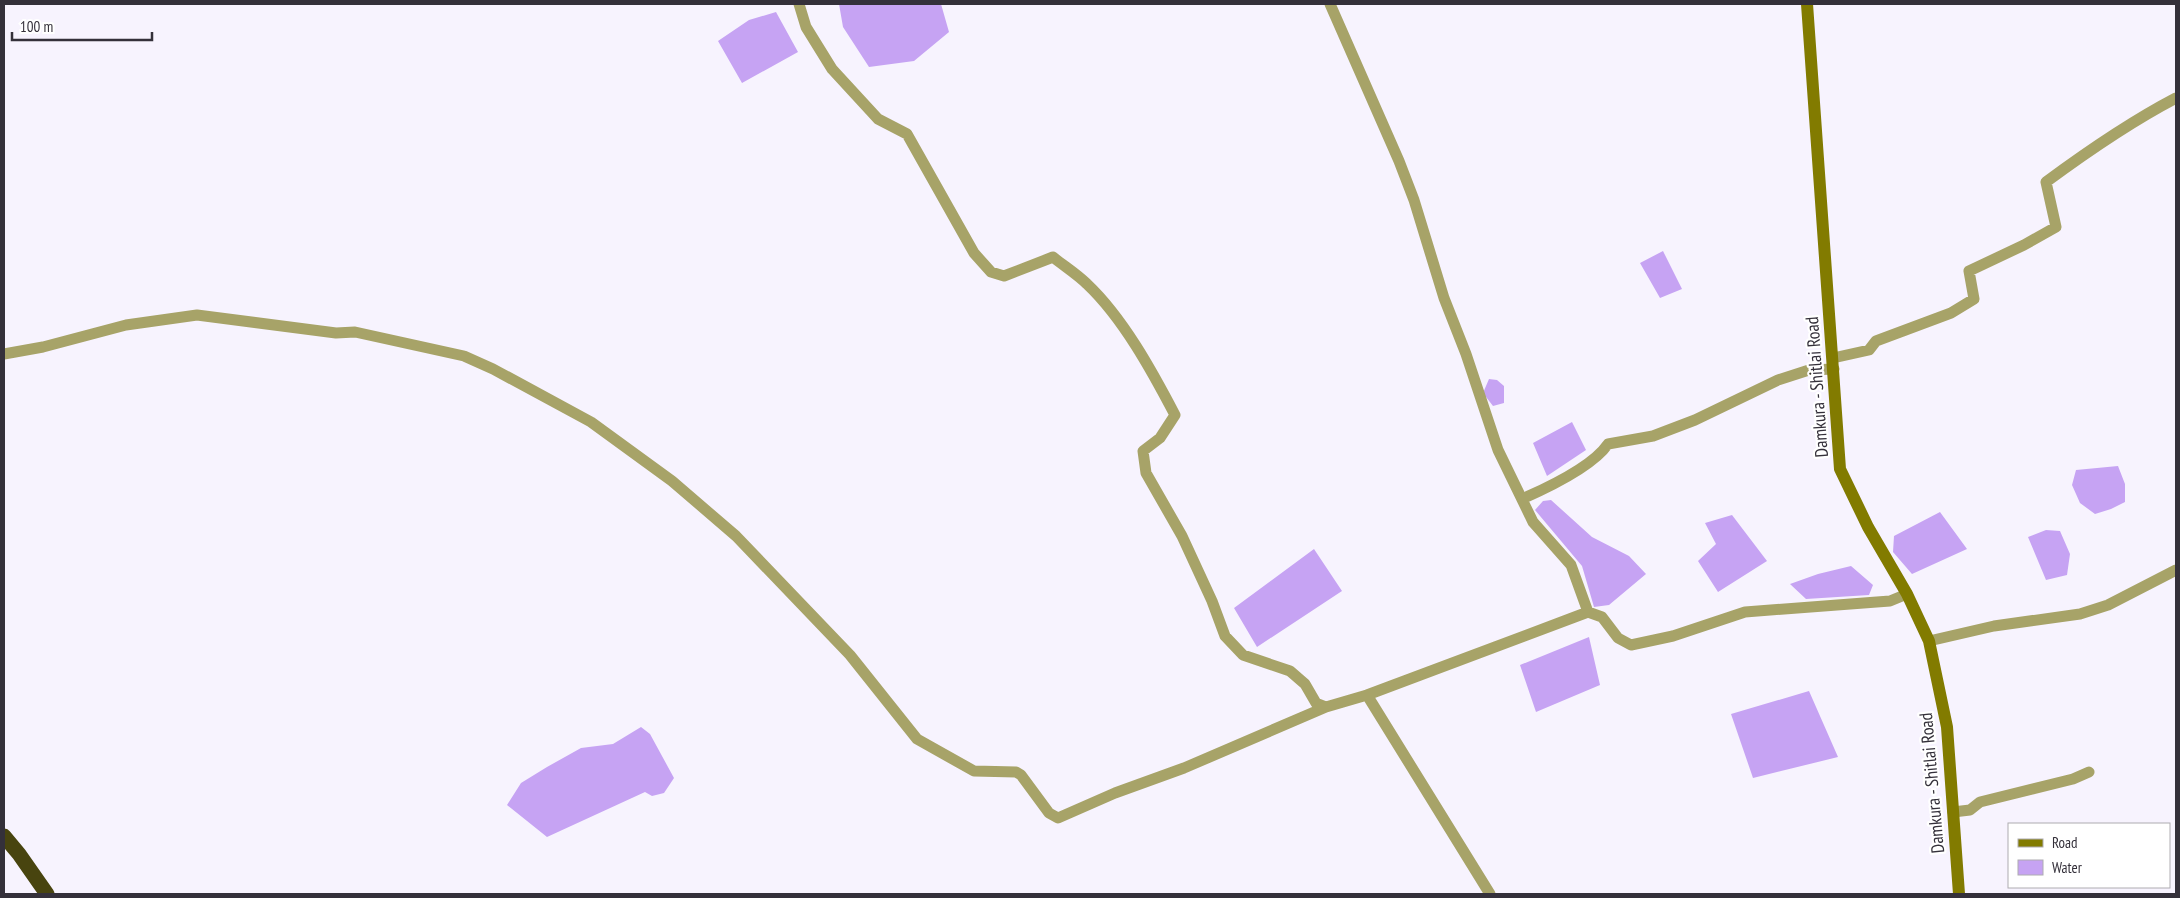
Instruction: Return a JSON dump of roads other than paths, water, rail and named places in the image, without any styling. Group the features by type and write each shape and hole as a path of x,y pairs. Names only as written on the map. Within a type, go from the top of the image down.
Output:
{"highway":[{"path":"4,836 48,894"}],"street":[{"path":"799,4 806,27 832,70 878,119 907,134 974,253 991,272 1004,276 1053,257 1087,284 1111,312 1139,352 1175,415 1160,438 1143,451 1146,473 1182,536 1212,601 1225,636 1243,655 1290,671 1305,684 1316,703 1326,707"},
{"path":"1330,4 1399,161 1414,200 1444,298 1466,354 1498,450 1533,522 1571,564 1588,612"},
{"name":"Damkura - Shitlai Road","path":"1807,4 1840,469 1868,527 1907,594 1930,641 1947,727 1959,894"},
{"path":"1522,499 1567,476 1602,452 1608,444 1653,436 1695,420 1778,380 1833,364 1869,350 1876,341 1951,312 1974,299 1969,271 2024,245 2056,227 2046,182 2098,144 2145,114 2176,98"},
{"path":"4,354 43,347 126,325 197,316 318,331 355,332 464,356 493,369 591,422 672,481 736,536 850,655 917,739 974,771 1016,772 1021,775 1049,813 1058,818 1115,793 1184,768 1326,707 1367,695 1588,612 1602,617 1618,638 1631,645 1673,636 1745,612 1890,601 1907,594"},
{"path":"1930,641 1994,626 2080,614 2108,605 2176,570"},
{"path":"1367,695 1490,894"},
{"path":"1953,812 1970,810 1980,802 2073,779 2089,772"}],"water":[{"path":"839,4 941,4 949,32 914,61 869,67 843,27"},
{"path":"776,12 798,52 742,83 718,41 749,20"},
{"path":"1663,251 1682,289 1660,298 1640,263"},
{"path":"1489,379 1497,380 1504,386 1504,403 1493,406 1483,393"},
{"path":"1572,422 1586,450 1547,476 1533,443"},
{"path":"2118,466 2125,484 2125,502 2095,514 2080,503 2072,485 2076,470"},
{"path":"1551,500 1592,537 1629,556 1646,574 1609,605 1594,607 1582,566 1535,510 1543,501"},
{"path":"1940,512 1967,549 1912,574 1893,552 1894,536"},
{"path":"1732,515 1767,561 1718,592 1698,561 1716,544 1705,523"},
{"path":"2046,530 2060,531 2070,554 2067,575 2046,580 2028,537"},
{"path":"1314,549 1342,591 1257,647 1234,608"},
{"path":"1851,566 1873,585 1869,595 1806,599 1790,584 1818,574"},
{"path":"1589,637 1600,685 1536,712 1520,665"},
{"path":"1809,691 1838,757 1753,778 1731,714"},
{"path":"641,727 650,734 674,778 664,793 652,796 645,792 547,837 507,805 521,783 547,767 581,748 613,744"}]}
